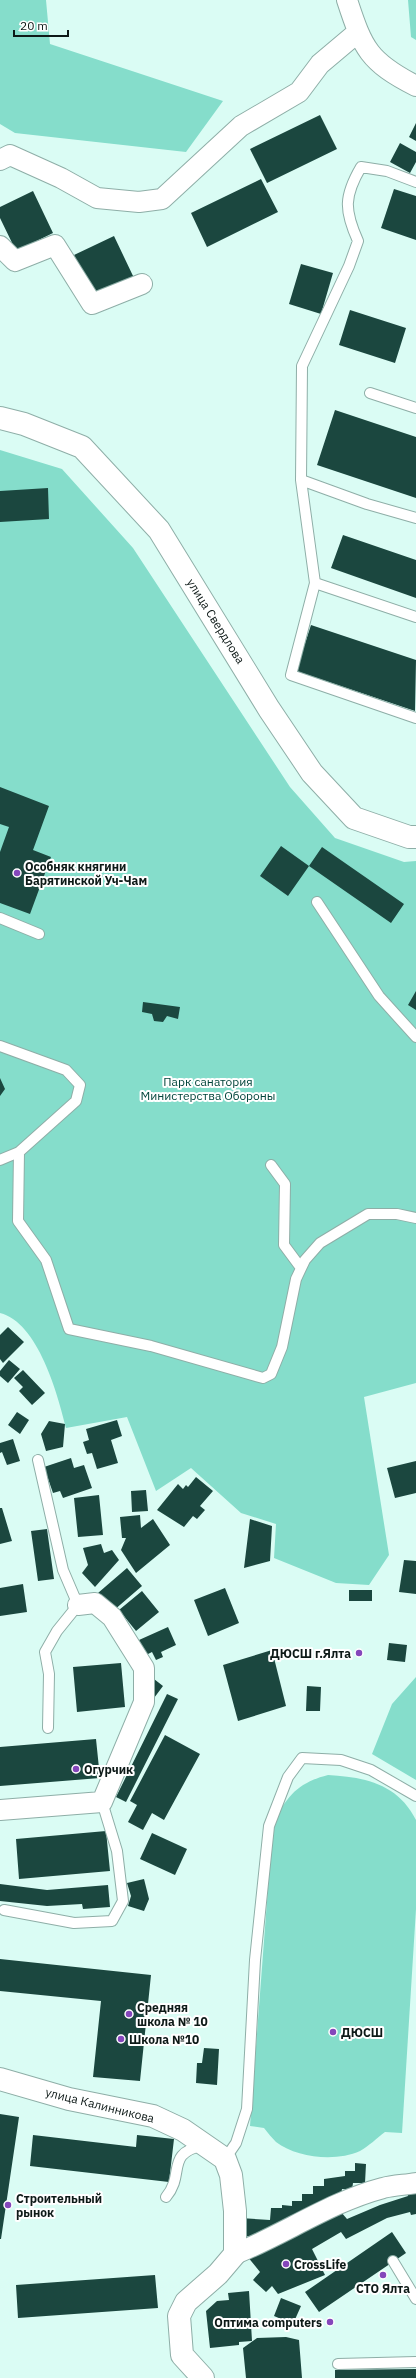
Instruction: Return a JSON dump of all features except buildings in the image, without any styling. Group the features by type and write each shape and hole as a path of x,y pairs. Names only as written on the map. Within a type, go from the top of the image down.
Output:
{"main road":[{"name":"улица Свердлова","path":"0,418 24,424 82,447 159,530 269,709 312,773 354,818 409,837 416,837"},
{"name":"улица Калинникова","path":"0,2079 69,2099 153,2116 183,2130 225,2159"},
{"path":"203,2378 182,2355 179,2316 186,2302 218,2274 235,2254 236,2211 231,2174 225,2159"}],"street":[{"path":"347,0 364,45 375,60 394,74 416,86"},
{"path":"0,160 10,155 61,178 97,198 139,202 162,199 241,126 299,92 320,64 358,32"},
{"path":"0,246 15,261 55,245 92,304 142,284"},
{"path":"0,1810 102,1802 144,1702 144,1668 112,1616 95,1603 78,1605"},
{"path":"235,2254 261,2244 324,2210 383,2187 416,2183"}],"lane":[{"path":"416,182 387,171 361,167 350,186 348,218 358,241 349,266 302,366 301,480 315,583 291,675 416,718"},
{"path":"370,393 416,408"},
{"path":"301,480 367,504 416,518"},
{"path":"315,583 416,617"},
{"path":"317,902 379,996 416,1037"},
{"path":"0,918 39,934"},
{"path":"0,1046 66,1070 80,1085 76,1101 19,1152 0,1160"},
{"path":"19,1152 18,1222 46,1260 69,1329 151,1346 263,1378 271,1374 282,1347 288,1308 301,1268 305,1260 320,1243 368,1214 397,1214 416,1218"},
{"path":"271,1165 285,1184 284,1245 301,1268"},
{"path":"38,1460 63,1570 78,1605 57,1631 45,1652 49,1674 48,1728"},
{"path":"225,2159 236,2143 247,2109 254,1960 269,1826 288,1777 302,1758 340,1760 371,1770 416,1796"},
{"path":"4,1910 74,1923 112,1921 123,1901 117,1851 102,1802"},
{"path":"166,2197 176,2182 180,2156 187,2150 206,2145"},
{"path":"393,2262 416,2299"},
{"path":"338,2364 416,2362"}],"green space":[{"path":"0,0 46,0 50,44 223,101 186,152 15,133 0,124"},
{"path":"408,0 416,0 416,40 411,37"},
{"name":"Парк санатория Министерства Обороны","path":"0,450 62,469 133,548 290,787 335,838 404,862 416,861 416,1383 364,1397 389,1555 369,1585 336,1583 274,1558 276,1524 241,1513 191,1468 156,1491 127,1417 66,1428 52,1379 35,1345 25,1330 13,1319 0,1313"},
{"path":"416,1677 416,1780 372,1754 392,1704"},
{"name":"ДЮСШ","path":"328,1775 355,1778 379,1785 390,1790 409,1808 416,1820 416,1909 402,2133 385,2132 360,2151 350,2154 317,2157 295,2152 276,2142 264,2128 250,2126 273,1822 294,1792 308,1782"}],"place":[{"name":"Особняк княгини Барятинской Уч-Чам","path":"17,873"},
{"name":"ДЮСШ г.Ялта","path":"359,1653"},
{"name":"Огурчик","path":"76,1769"},
{"name":"Средняя школа № 10","path":"129,2014"},
{"name":"ДЮСШ","path":"333,2032"},
{"name":"Школа №10","path":"121,2039"},
{"name":"Строительный рынок","path":"8,2205"},
{"name":"CrossLife","path":"286,2264"},
{"name":"СТО Ялта","path":"383,2275"},
{"name":"Оптима computers","path":"330,2322"}]}
